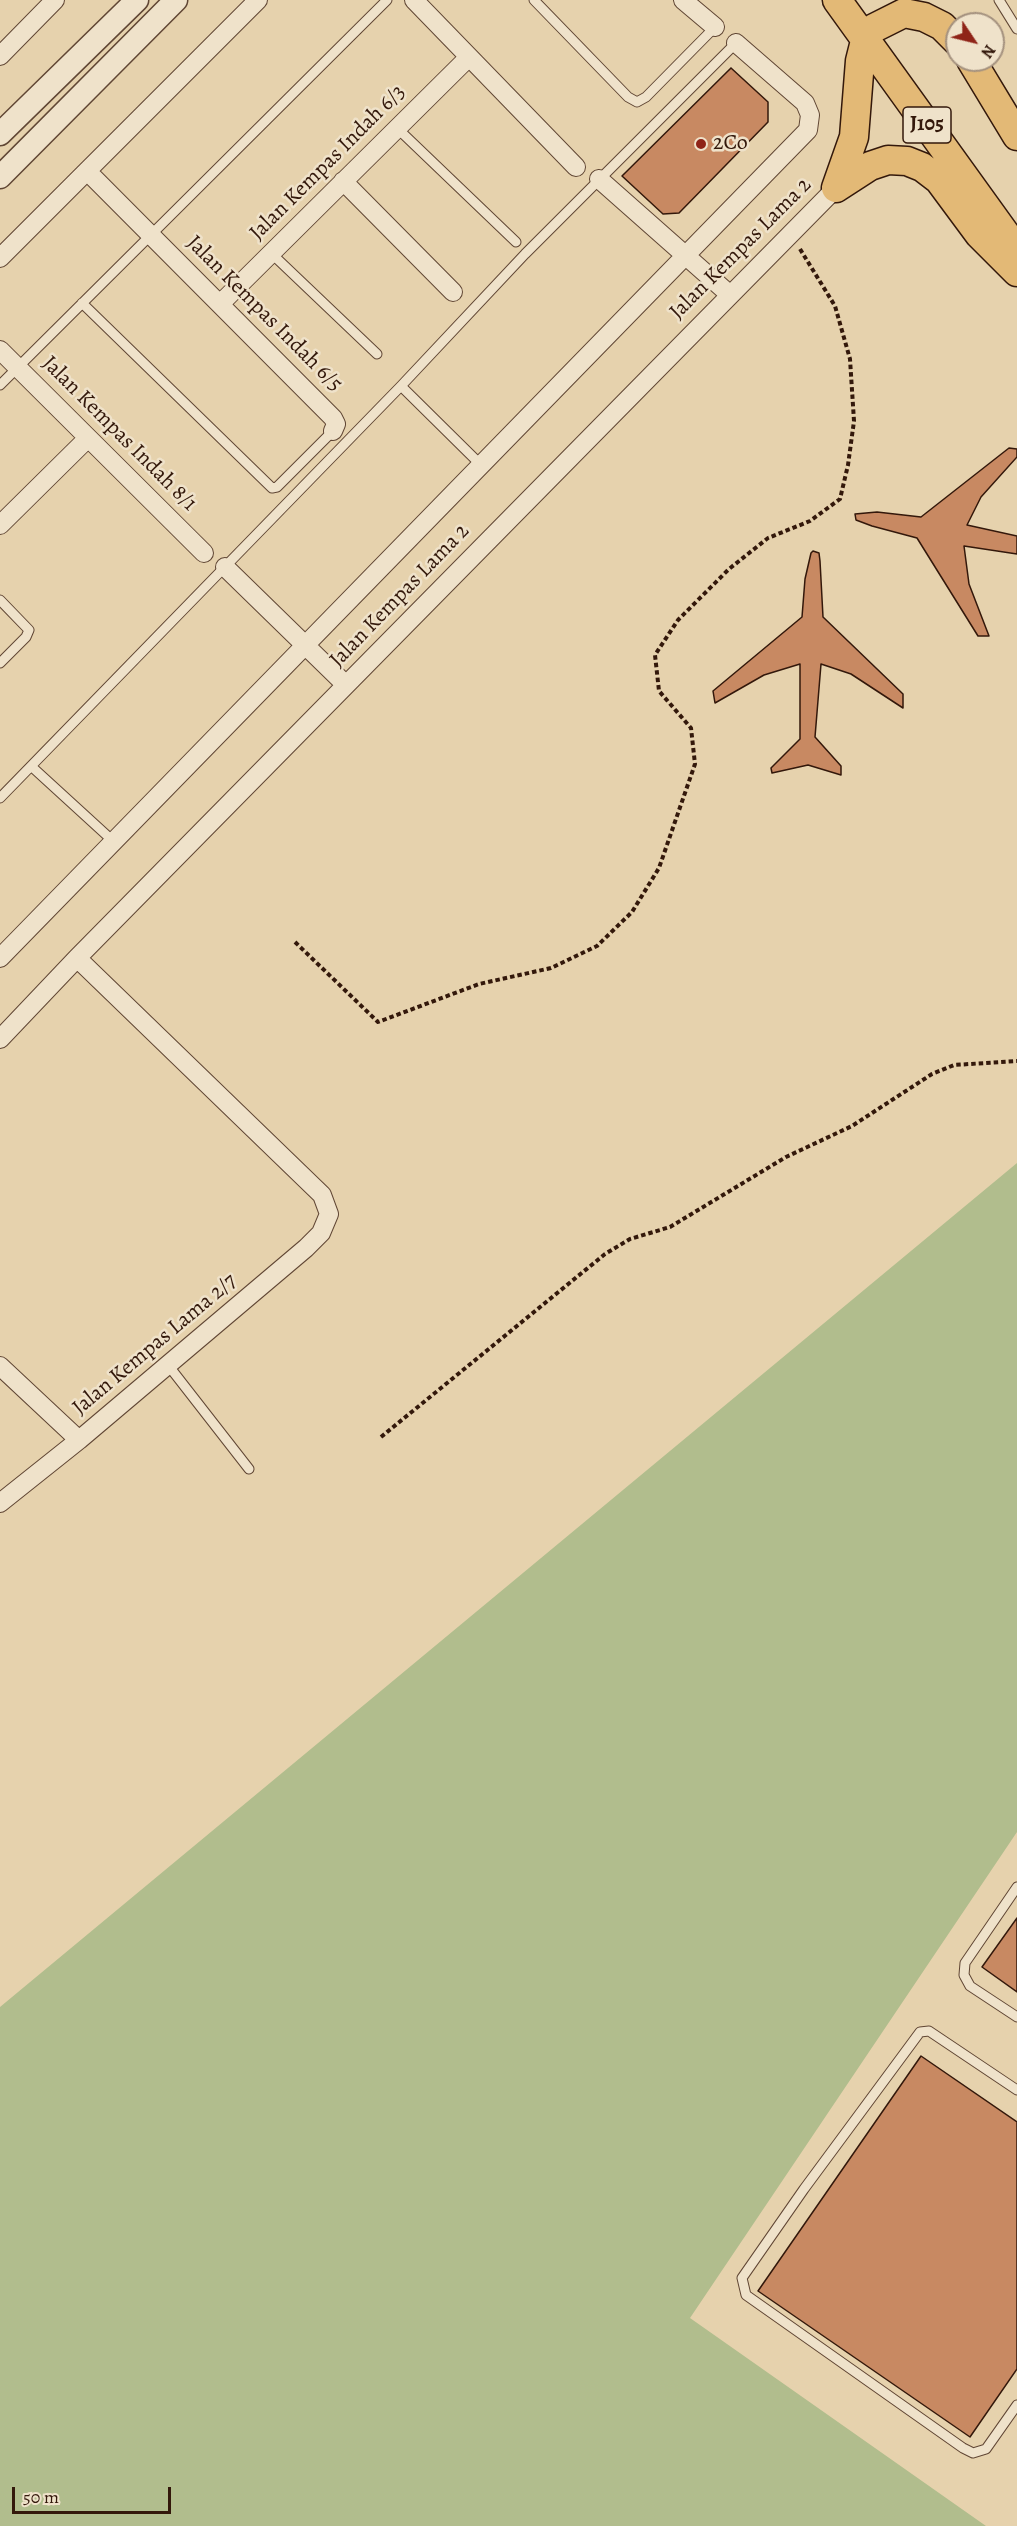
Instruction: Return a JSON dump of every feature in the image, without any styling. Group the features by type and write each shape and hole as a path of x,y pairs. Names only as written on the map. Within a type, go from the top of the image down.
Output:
{"main road":[{"name":"J105","path":"837,0 866,37 1017,250"},
{"path":"935,0 945,18"},
{"path":"836,188 854,137 860,61 866,37 874,28 904,13 924,17 945,29"},
{"path":"977,72 1017,136"},
{"path":"836,188 870,166 888,160 907,160 922,166 939,180 979,234 1017,272"}],"street":[{"path":"0,56 55,0"},
{"path":"0,134 137,0"},
{"path":"0,177 176,0"},
{"path":"0,258 258,0"},
{"path":"414,0 576,166"},
{"path":"683,0 715,27"},
{"path":"0,958 808,130 810,115 805,103 736,43"},
{"name":"Jalan Kempas Indah 6/3","path":"220,304 469,57"},
{"name":"Jalan Kempas Indah 6/5","path":"87,171 333,418 336,424 333,431"},
{"path":"599,179 729,294"},
{"path":"343,181 453,292"},
{"name":"Jalan Kempas Lama 2","path":"0,1039 729,294 836,188"},
{"name":"Jalan Kempas Indah 8/1","path":"0,350 204,553"},
{"path":"0,525 88,438"},
{"path":"225,567 307,644 346,685"},
{"name":"Jalan Kempas Lama 2/7","path":"0,1503 79,1440 306,1248 321,1233 329,1214 322,1195 77,958"},
{"path":"0,1366 79,1440"}],"lane":[{"path":"0,385 387,0"},
{"path":"534,0 628,97 637,102 646,97 715,27"},
{"path":"999,0 1015,23"},
{"path":"0,798 401,386 525,254 736,43"},
{"path":"397,128 516,242"},
{"path":"271,253 376,354"},
{"path":"82,303 272,488 277,487 333,431"},
{"path":"401,386 481,465"},
{"path":"0,600 28,630 26,637 0,663"},
{"path":"31,766 113,841"},
{"path":"168,1365 249,1469"},
{"path":"1017,1887 965,1963 964,1975 970,1986 1017,2017"},
{"path":"1017,2090 929,2031 920,2032 804,2189 742,2278 746,2295 963,2448 974,2452 986,2449 1017,2405"}],"path":[{"path":"295,942 378,1022 479,984 551,968 597,946 632,912 659,868 695,764 691,728 659,691 655,655 678,620 729,569 768,538 810,521 840,499 848,465 854,421 850,359 835,306 790,233"},
{"path":"381,1437 605,1254 621,1244 670,1227 786,1157 852,1126 932,1074 954,1065 1017,1061"}],"green space":[{"path":"1017,1163 1017,1832 690,2318 986,2526 0,2526 0,2007"}],"building":[{"path":"731,68 768,102 768,122 679,213 663,214 622,176"},
{"path":"1009,448 1017,449 1017,457 981,497 967,525 1017,536 1017,554 964,546 969,584 989,636 978,636 917,538 856,520 855,514 877,512 921,517"},
{"path":"813,551 819,553 823,617 903,694 903,708 851,674 821,664 815,737 841,766 841,775 808,765 772,773 771,768 800,739 800,664 764,675 715,703 713,691 802,617 805,579"},
{"path":"1017,1918 1017,1992 982,1967"},
{"path":"921,2056 1017,2122 1017,2369 970,2437 758,2291"}],"place":[{"name":"2Co","path":"701,144"}]}
